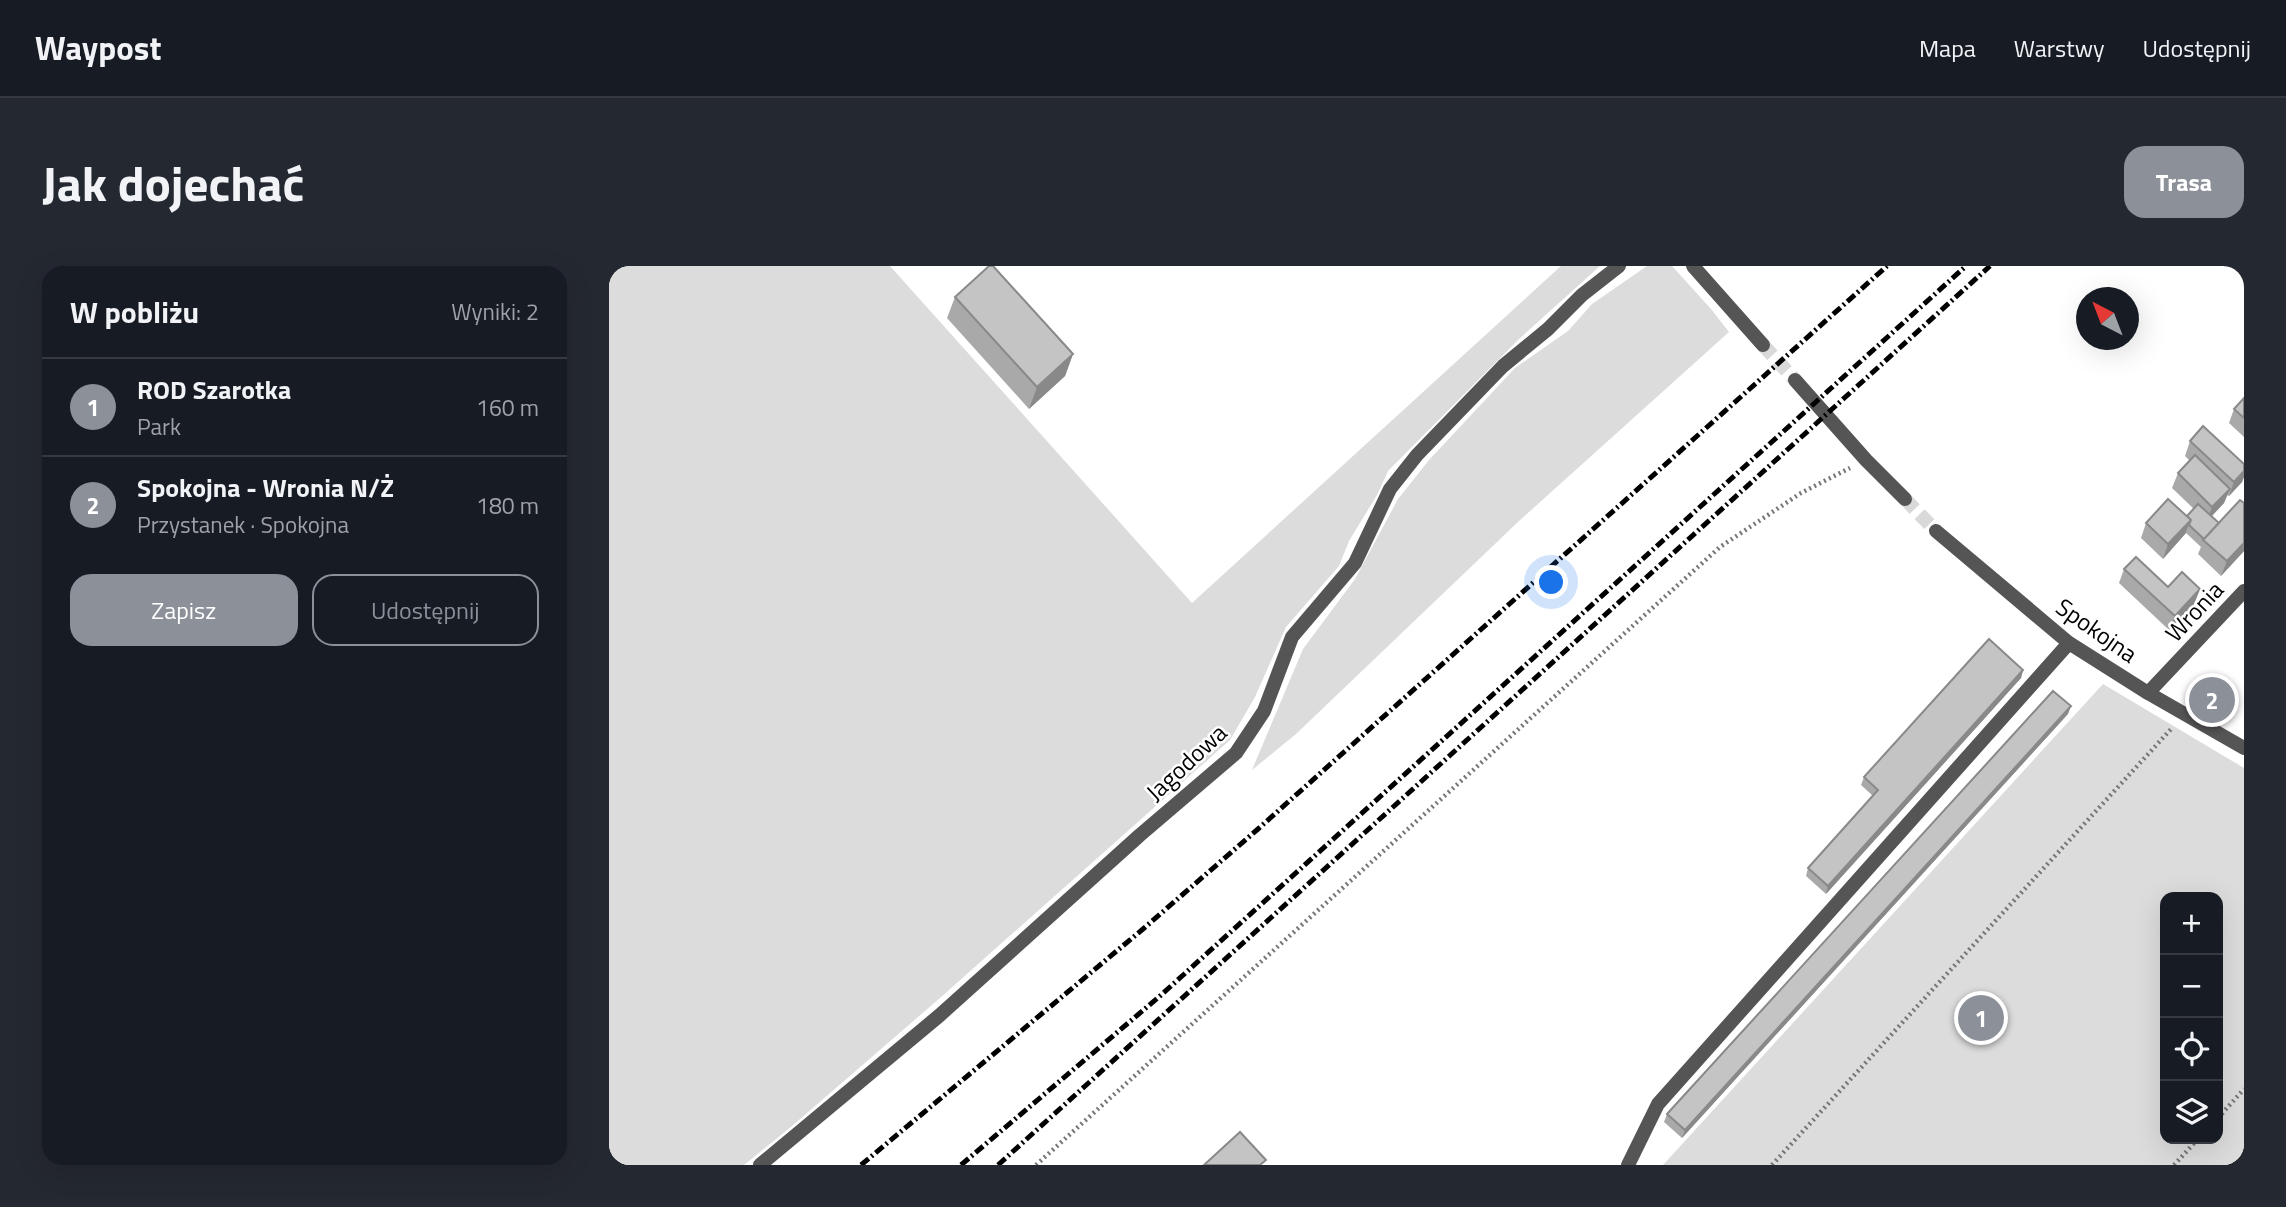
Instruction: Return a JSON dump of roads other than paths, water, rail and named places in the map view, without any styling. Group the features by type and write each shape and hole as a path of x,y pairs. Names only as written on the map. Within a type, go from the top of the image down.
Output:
{"street":[{"name":"Jagodowa","path":"760,1165 940,1014 1236,753 1264,711 1292,637 1355,563 1390,489 1417,455 1503,366 1548,329 1582,295 1619,266"},
{"path":"1693,266 1763,345"},
{"path":"1795,380 1866,460 1905,499"},
{"name":"Spokojna","path":"1936,531 2069,643 2148,693 2244,748"},
{"name":"Wronia","path":"2148,693 2244,591"},
{"path":"1628,1165 1658,1104 2069,643"}],"tunnel":[{"path":"1763,345 1795,380"},
{"path":"1905,499 1936,531"}],"railway":[{"path":"861,1165 1258,829 1887,266"},
{"path":"961,1165 1160,996 1966,266"},
{"path":"998,1165 1990,266"}],"place":[{"name":"Spokojna - Wronia N/Ż","path":"2212,700"},
{"name":"ROD Szarotka","path":"1981,1018"}]}
